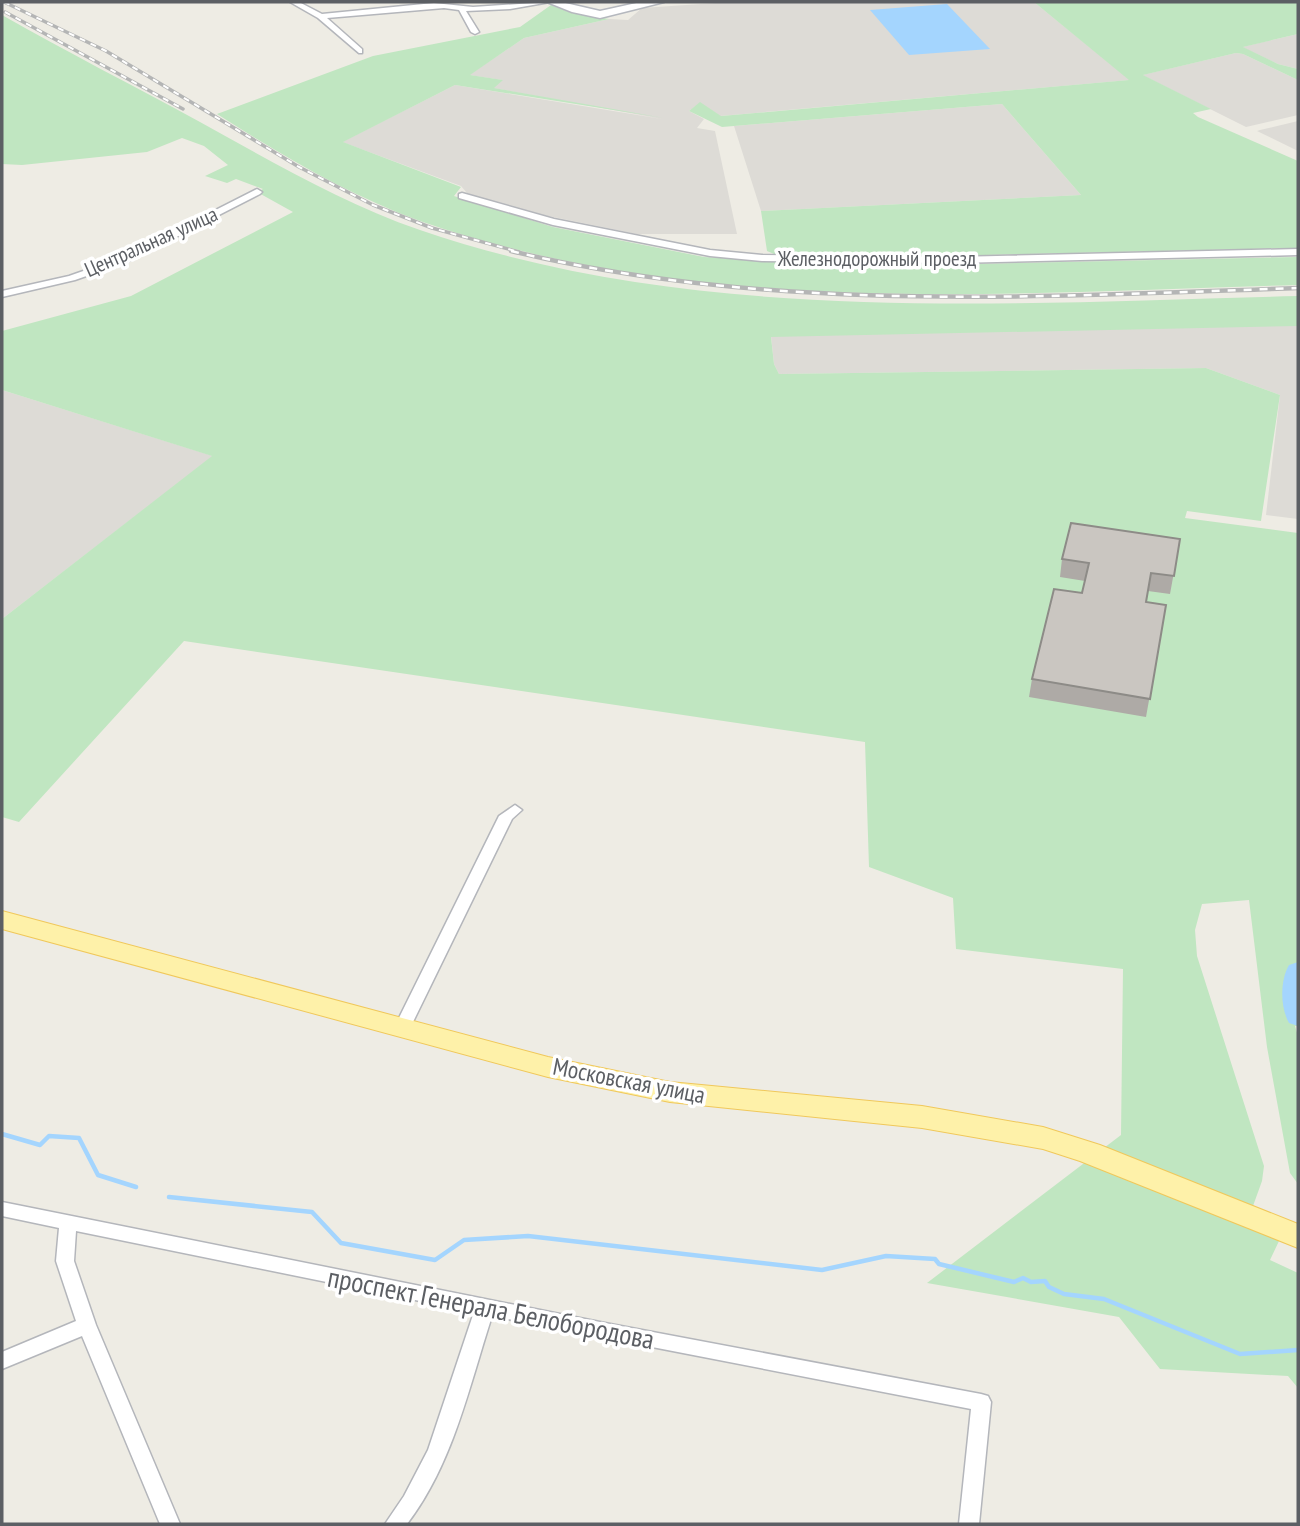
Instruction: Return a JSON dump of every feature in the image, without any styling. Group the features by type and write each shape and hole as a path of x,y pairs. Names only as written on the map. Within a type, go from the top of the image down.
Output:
{"main road":[{"name":"Московская улица","path":"2,920 548,1067 670,1092 922,1117 1043,1138 1090,1153 1298,1236"}],"street":[{"path":"294,2 321,16 359,51"},
{"path":"321,16 434,5 453,5 464,9 514,7 546,2"},
{"path":"552,2 589,13 617,12 631,6 660,2"},
{"path":"464,9 462,11 475,32"},
{"name":"Центральная улица","path":"2,294 72,278 126,259 257,192"},
{"name":"Железнодорожный проезд","path":"462,196 554,222 710,253 762,258 954,260 1298,252"},
{"path":"403,1026 506,816 515,810"},
{"name":"проспект Генерала Белобородова","path":"2,1209 188,1249 981,1402 969,1524"},
{"path":"68,1222 65,1261 87,1325 170,1524"},
{"path":"395,1524 413,1501 435,1456 485,1307"},
{"path":"2,1361 87,1325"}],"shaded area":[{"path":"730,2 1034,2 1130,80 720,116 700,103 689,111 704,119 697,128 715,131 737,234 637,234 509,208 467,193 461,186 342,142 455,85 662,119 493,88 502,80 469,75 524,38 609,19 628,20 642,8"},
{"path":"1298,34 1298,69 1278,64 1242,47"},
{"path":"1236,53 1298,80 1298,115 1246,127 1142,75"},
{"path":"1002,104 1081,195 761,211 734,126"},
{"path":"1298,121 1298,151 1257,131 1260,130"},
{"path":"1298,325 1298,519 1266,515 1280,395 1206,368 779,374 774,364 771,336"},
{"path":"2,390 213,456 2,619"}],"green space":[{"path":"1034,2 1298,2 1298,34 1243,47 1278,64 1298,69 1298,80 1236,53 1143,75 1211,109 1193,113 1198,117 1298,161 1298,248 939,256 774,254 767,251 761,211 1081,195 1002,104 722,127 689,111 700,102 721,116 1129,80"},
{"path":"551,5 571,13 609,19 524,38 470,75 503,80 494,88 664,118 455,85 343,142 461,187 454,196 553,227 704,257 827,264 974,264 1298,257 1298,285 1077,292 855,293 744,286 635,273 526,252 393,211 316,173 217,114 373,56 520,27"},
{"path":"2,15 335,194 420,230 526,261 635,282 744,295 855,302 966,304 1298,296 1298,326 771,337 774,364 779,374 1206,368 1280,395 1261,521 1187,511 1185,518 1298,533 1298,1026 1295,1026 1298,1036 1298,1184 1290,1173 1267,1047 1249,900 1202,904 1195,930 1197,956 1264,1166 1253,1206 1279,1229 1279,1241 1270,1260 1298,1273 1298,1388 1288,1376 1160,1369 1119,1317 927,1283 1121,1135 1123,969 956,949 953,898 869,867 865,742 184,641 19,822 2,817 2,619 212,456 2,390 2,331 131,296 293,212 257,192 263,189 236,179 227,183 205,176 228,165 204,146 182,138 147,152 22,165 2,164"}],"water":[{"path":"947,4 990,49 909,55 870,10"}],"building":[{"path":"1071,523 1180,539 1174,576 1151,573 1146,602 1166,605 1150,699 1032,679 1054,589 1082,593 1089,563 1062,559"}],"waterway":[{"path":"1298,971 1295,1007 1298,1016"},
{"path":"2,1134 40,1145 49,1136 79,1138 98,1175 136,1187"},
{"path":"169,1197 312,1212 341,1243 435,1260 464,1240 528,1236 822,1270 886,1256 935,1259 939,1264 1014,1282 1023,1278 1031,1282 1045,1281 1049,1287 1064,1294 1104,1299 1240,1354 1298,1350"}],"railway":[{"path":"4,2 106,51 299,167 373,205 432,228 519,252"},
{"path":"5,12 183,109"},
{"path":"511,251 608,271 706,284 804,292 1001,297 1298,288"}]}
